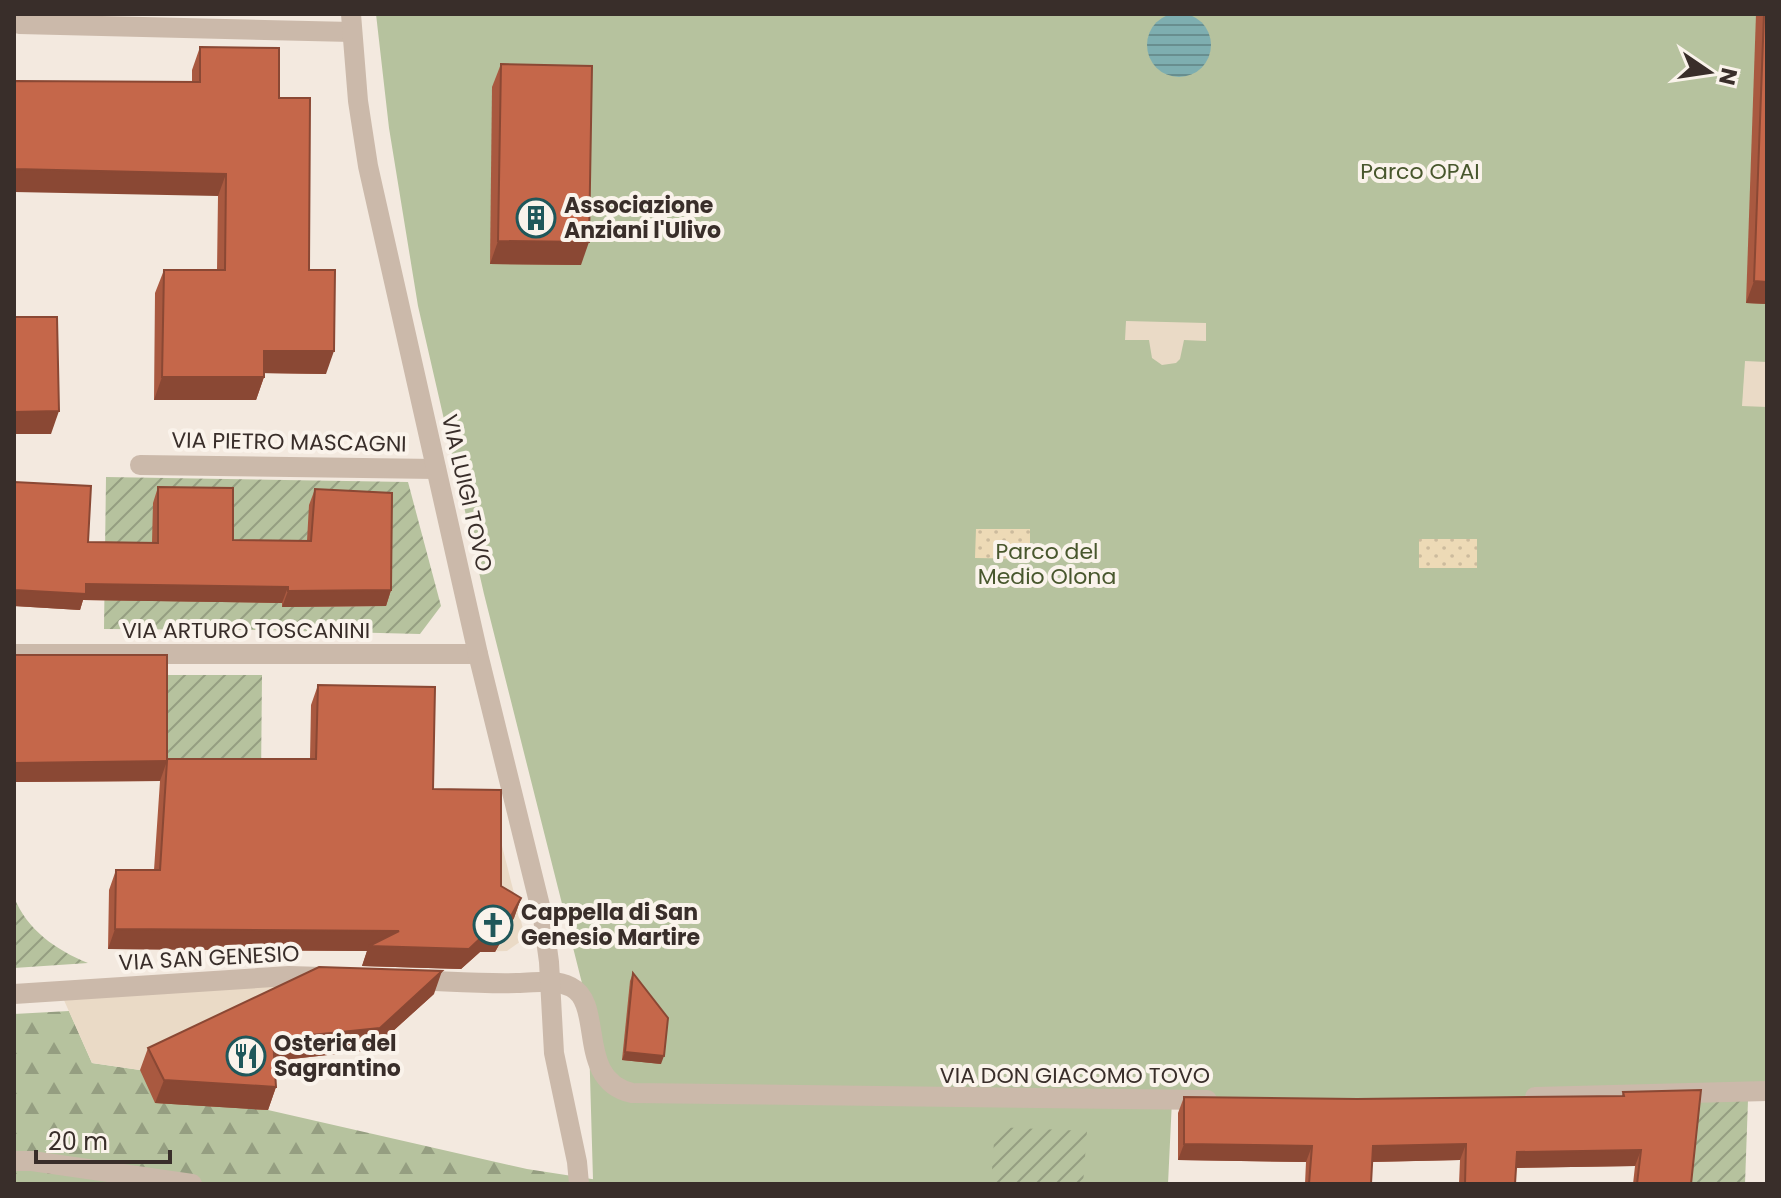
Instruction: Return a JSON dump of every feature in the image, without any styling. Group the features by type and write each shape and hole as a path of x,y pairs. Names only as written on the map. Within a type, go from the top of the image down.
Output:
{"street":[{"path":"19,24 352,23"},
{"name":"VIA LUIGI TOVO","path":"352,23 366,156 478,654 543,918 554,1053 579,1184"},
{"name":"VIA PIETRO MASCAGNI","path":"140,465 436,469"},
{"name":"VIA ARTURO TOSCANINI","path":"14,654 478,654"},
{"name":"VIA SAN GENESIO","path":"14,994 289,976 350,978"},
{"path":"396,980 520,984 550,980"},
{"name":"VIA DON GIACOMO TOVO","path":"550,980 579,993 596,1058 605,1078 621,1091 632,1093 1232,1100"},
{"path":"1522,1097 1767,1091"},
{"path":"14,1161 192,1184"}],"green space":[{"name":"Parco del Medio Olona","path":"376,14 1767,14 1767,1091 1351,1102 1172,1100 1168,1184 591,1184 588,1007 484,594 418,306 389,128"},
{"path":"106,477 408,482 441,606 420,634 104,629","holes":["283,557 306,557 385,606 282,607"]},
{"path":"160,675 262,675 261,779 160,781"},
{"path":"14,897 27,919 44,938 88,963 14,968"},
{"path":"69,1011 92,1063 140,1070 268,1110 527,1169 624,1184 14,1184 14,1014"},
{"path":"1748,1100 1745,1184 1687,1184 1695,1102"},
{"path":"995,1127 1087,1131 1083,1184 991,1184"}],"sand":[{"path":"976,529 1030,529 1030,559 975,558"},
{"path":"1419,539 1477,539 1477,568 1419,568"}],"shaded area":[{"path":"1126,321 1206,323 1206,341 1184,340 1180,359 1176,363 1162,365 1152,358 1149,340 1125,340"},
{"path":"1745,361 1767,362 1767,407 1742,406"},
{"path":"493,810 523,929 521,941 507,951 469,952"},
{"path":"289,976 263,1012 140,1070 92,1063 59,989"}],"water":[{"path":"1179,13 1197,19 1205,27 1211,45 1205,63 1197,71 1179,77 1161,71 1153,63 1147,45 1153,27 1161,19"}],"building":[{"path":"1764,14 1767,14 1767,282 1754,281"},
{"path":"200,47 279,48 279,98 310,98 309,270 335,270 334,351 264,351 264,377 162,377 164,270 225,270 226,174 14,169 14,81 200,82"},
{"name":"Associazione Anziani l'Ulivo","path":"501,64 592,66 589,242 498,241"},
{"path":"14,317 57,317 59,411 14,412"},
{"path":"14,482 91,486 88,542 158,543 158,487 233,488 233,540 311,541 315,489 392,493 391,590 288,591 288,587 86,584 86,594 14,590"},
{"path":"14,655 167,655 167,759 316,759 318,685 435,687 433,789 501,790 501,886 521,898 502,932 487,932 469,949 369,946 399,931 115,929 116,870 160,870 167,761 14,763"},
{"path":"319,967 442,971 380,1028 273,1039 276,1087 164,1080 148,1048"},
{"path":"633,973 668,1018 664,1056 625,1052"},
{"path":"1701,1090 1691,1184 1637,1184 1641,1150 1517,1152 1515,1184 1465,1184 1466,1144 1373,1146 1371,1184 1309,1184 1312,1146 1184,1144 1184,1097 1624,1096 1623,1092"}],"place":[{"name":"Associazione Anziani l'Ulivo","path":"536,218"},
{"name":"Cappella di San Genesio Martire","path":"493,925"},
{"name":"Osteria del Sagrantino","path":"246,1056"}],"park label":[{"name":"Parco OPAI","path":"1420,171"}]}
